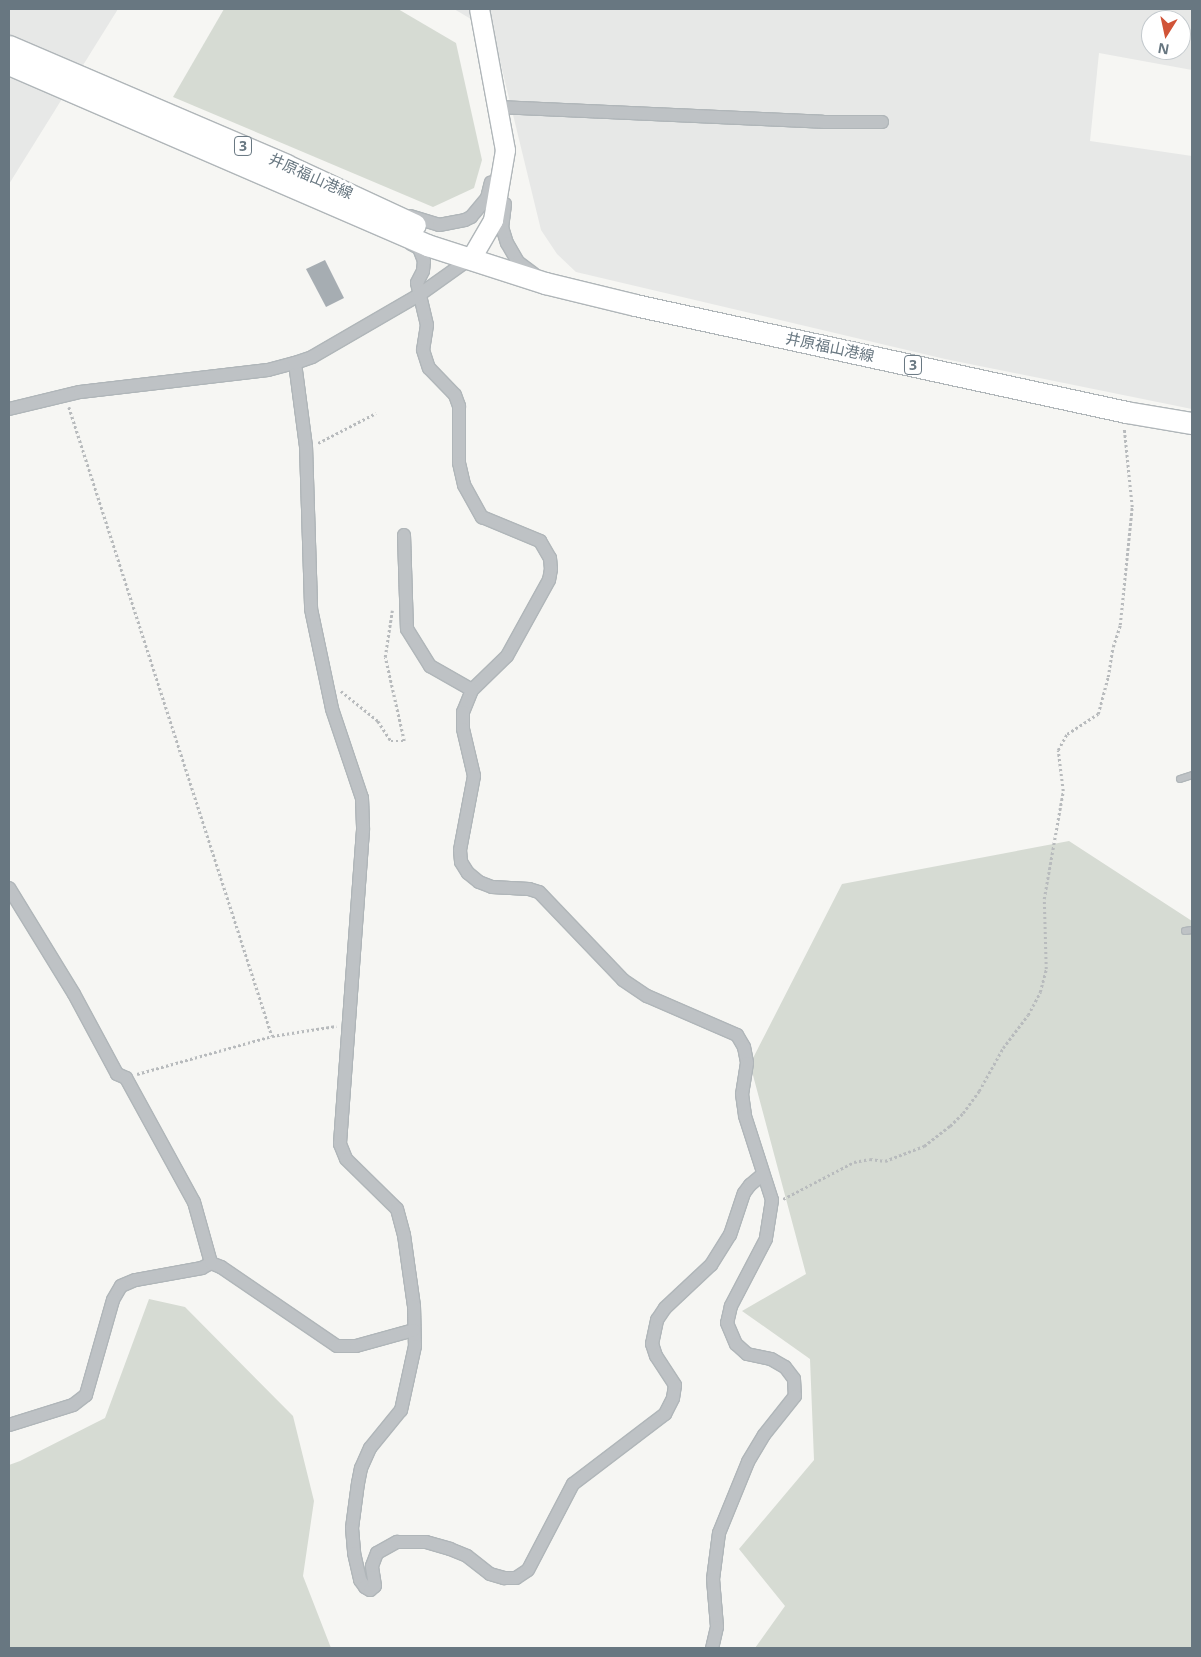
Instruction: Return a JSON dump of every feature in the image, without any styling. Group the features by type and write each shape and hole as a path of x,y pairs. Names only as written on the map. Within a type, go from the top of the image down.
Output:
{"main road":[{"name":"井原福山港線","path":"9,46 366,201 446,241 471,258"},
{"name":"井原福山港線","path":"9,64 427,245 545,282 634,305 1126,412 1192,424"}],"street":[{"path":"479,9 505,150 511,165 502,227 507,243 518,262 545,282"},
{"path":"498,107 823,122 882,122"},
{"path":"366,201 380,201 426,222 439,225 458,223 471,217 487,198 494,167 505,150"},
{"path":"9,409 64,394 268,370 312,358 419,295 471,258 493,220 505,150"},
{"path":"379,224 387,232 418,248 422,253 424,260 423,271 417,283 428,325 423,350 429,368 455,395 459,406 459,463 464,485 482,517 540,541 550,558 549,580 507,656 472,690 463,712 463,730 474,776 460,850 461,862 468,873 479,882 492,887 529,889 539,892 623,980 647,996 737,1035 744,1046 747,1063 742,1094 745,1116 772,1200 766,1239 731,1306 726,1323 736,1344 747,1354 771,1359 784,1367 794,1379 795,1396 785,1412 764,1435 748,1462 719,1534 713,1580 717,1627 712,1648"},
{"path":"295,363 306,446 311,609 327,690 362,798 363,830 340,1144 346,1159 397,1209 404,1235 414,1306 415,1346 401,1410 370,1448 360,1476 352,1528 354,1554 360,1580 365,1587 370,1590 375,1586 372,1566 377,1553 397,1542 426,1542 450,1549 467,1556 490,1574 504,1578 516,1578 528,1570 573,1484 665,1414 673,1398 674,1385 656,1356 652,1344 657,1320 665,1308 712,1265 730,1235 744,1193 763,1174"},
{"path":"404,536 406,629 430,666 472,690"},
{"path":"9,888 74,994 117,1074 126,1078 194,1202 211,1264"},
{"path":"9,1425 73,1405 86,1395 113,1300 121,1286 135,1280 202,1268 211,1264 221,1267 337,1346 356,1346 414,1330"}],"lane":[{"path":"1180,779 1192,775"}],"path":[{"path":"64,394 272,1036"},
{"path":"772,1200 789,1198 854,1162 870,1159 885,1161 924,1146 963,1113 979,1091 1002,1048 1028,1015 1040,992 1046,969 1044,898 1063,791 1058,750 1067,734 1098,714 1108,677 1113,647 1120,625 1132,507 1124,426 1126,412"},
{"path":"306,446 327,440 376,413"},
{"path":"327,690 341,691 378,722 391,741 404,741 385,657 392,610"},
{"path":"126,1078 272,1036 349,1024"}],"shaded area":[{"path":"9,9 118,9 9,184"},
{"path":"224,9 398,9 456,43 482,160 474,188 433,207 173,97"},
{"path":"454,9 1192,9 1192,70 1099,53 1090,141 1192,156 1192,409 945,359 576,272 557,254 541,230 493,32"},
{"path":"1069,841 1192,921 1192,1648 755,1648 785,1606 739,1549 814,1460 810,1359 742,1311 806,1274 750,1064 842,884"},
{"path":"149,1299 185,1307 293,1416 314,1501 303,1576 331,1648 9,1648 9,1465 105,1418"}],"building":[{"path":"325,260 344,298 326,307 306,269"}]}
